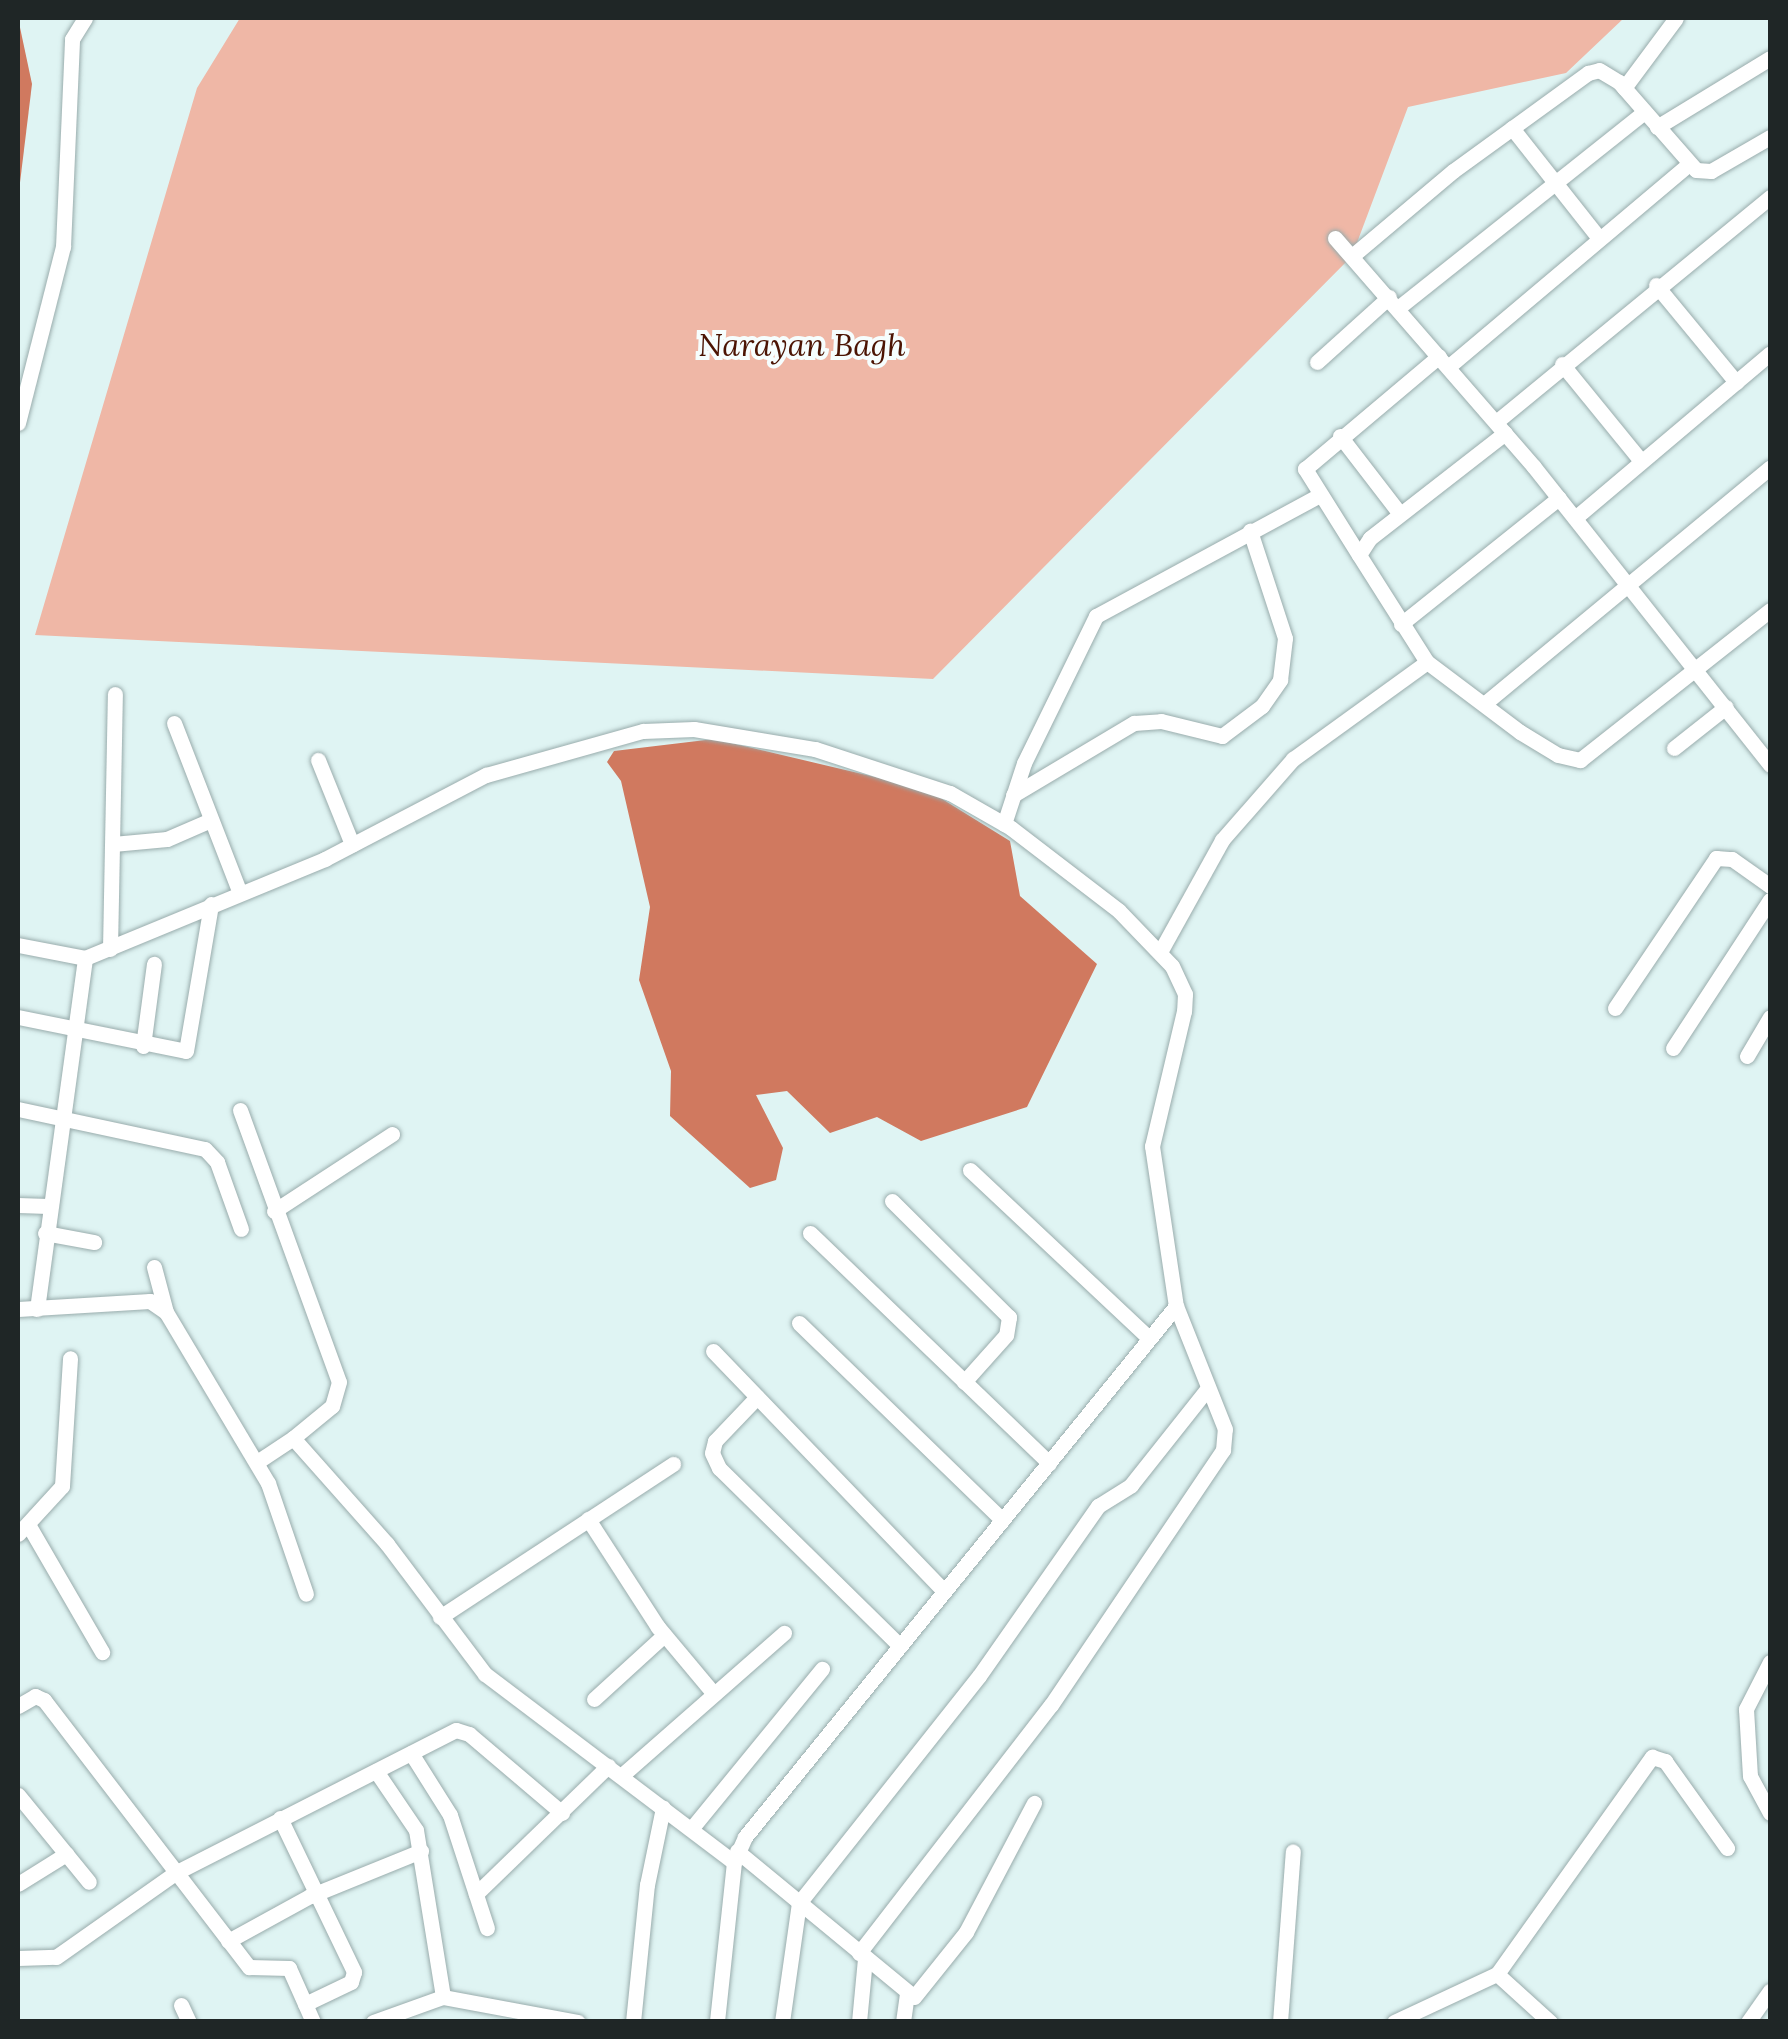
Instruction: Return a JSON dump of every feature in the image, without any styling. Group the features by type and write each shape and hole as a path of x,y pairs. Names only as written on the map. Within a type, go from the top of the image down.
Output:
{"street":[{"path":"18,424 63,248 72,39 85,18"},
{"path":"1624,88 1676,18"},
{"path":"1658,127 1770,58"},
{"path":"1352,256 1512,128 1588,73 1609,74 1689,164 1711,170 1770,137"},
{"path":"1317,362 1644,112"},
{"path":"1512,128 1599,238"},
{"path":"1689,164 1444,361 1340,436 1305,469 1318,496 1427,662 1573,761 1612,739 1770,610"},
{"path":"1359,555 1400,514 1500,428 1562,364 1770,197"},
{"path":"1335,238 1559,498 1768,755"},
{"path":"1656,285 1736,382"},
{"path":"1575,518 1770,353"},
{"path":"1562,364 1641,461"},
{"path":"1340,436 1400,514"},
{"path":"1484,704 1770,467"},
{"path":"1004,824 1096,616 1318,496"},
{"path":"1400,624 1559,498"},
{"path":"1014,795 1134,723 1160,721 1222,736 1262,706 1280,680 1285,638 1250,530"},
{"path":"1160,952 1222,840 1293,759 1427,662"},
{"path":"110,948 115,694"},
{"path":"1674,748 1726,708"},
{"path":"174,723 240,892"},
{"path":"18,946 86,958 352,844 486,775 665,728 815,749 950,793 1004,824 1139,928 1160,952 1185,994 1152,1146 1176,1306 1225,1430 1223,1450 1052,1705 862,1956 858,2022"},
{"path":"318,760 352,844"},
{"path":"113,844 167,839 211,820"},
{"path":"1615,1008 1716,858 1732,859 1770,886"},
{"path":"1673,1048 1770,900"},
{"path":"18,1017 177,1054 190,1045 211,904"},
{"path":"37,1309 60,1117 86,958"},
{"path":"143,1046 154,964"},
{"path":"1747,1056 1770,1017"},
{"path":"18,1109 205,1149 218,1162 242,1229"},
{"path":"240,1110 340,1390 332,1406 294,1438 256,1462"},
{"path":"274,1211 392,1134"},
{"path":"970,1170 1150,1338"},
{"path":"892,1201 1009,1316 1006,1335 964,1382"},
{"path":"18,1205 48,1206"},
{"path":"45,1232 94,1242"},
{"path":"810,1233 1049,1463"},
{"path":"154,1267 166,1312 256,1462 306,1594"},
{"path":"18,1309 150,1301 166,1312"},
{"path":"717,2022 736,1856 944,1591 1176,1306"},
{"path":"799,1323 1002,1520"},
{"path":"713,1351 944,1591"},
{"path":"70,1358 62,1486 23,1530 102,1652"},
{"path":"782,2022 798,1904 979,1676 1098,1506 1131,1485 1208,1388"},
{"path":"757,1397 714,1441 720,1468 900,1646"},
{"path":"294,1438 387,1544 485,1674 691,1830 736,1856 907,1994"},
{"path":"440,1617 674,1464"},
{"path":"588,1519 664,1634 714,1694"},
{"path":"476,1894 562,1813 714,1694 784,1632"},
{"path":"594,1700 664,1634"},
{"path":"1770,1662 1746,1710 1770,1813"},
{"path":"691,1830 822,1669"},
{"path":"18,1706 35,1696 44,1700 253,1970 289,1968 313,2022"},
{"path":"18,1958 56,1957 176,1873 376,1770 464,1730 562,1813"},
{"path":"411,1753 450,1815 487,1928"},
{"path":"1394,2022 1497,1974 1652,1757 1665,1761 1727,1848"},
{"path":"376,1770 412,1819 421,1851 442,1997"},
{"path":"18,1795 89,1882"},
{"path":"907,1994 924,1990 966,1932 1034,1803"},
{"path":"633,2022 647,1885 664,1808"},
{"path":"280,1818 354,1977 305,2004"},
{"path":"228,1941 318,1893 421,1851"},
{"path":"1280,2022 1293,1851"},
{"path":"18,1884 66,1854"},
{"path":"1497,1974 1550,2022"},
{"path":"1755,2019 1770,1990"},
{"path":"903,2022 907,1994"},
{"path":"383,2019 442,1997 538,2018 578,2022"},
{"path":"181,2006 188,2022"}],"green space":[{"name":"Narayan Bagh","path":"240,18 1624,18 1566,73 1408,107 1352,256 933,679 35,635 197,88"}],"shaded area":[{"path":"18,18 32,84 18,199"},
{"path":"714,739 926,789 1010,841 1020,896 1097,964 1027,1107 921,1141 877,1117 830,1133 787,1091 756,1095 783,1148 776,1180 750,1188 670,1116 671,1071 639,980 650,907 621,781 607,762 614,751"}]}
